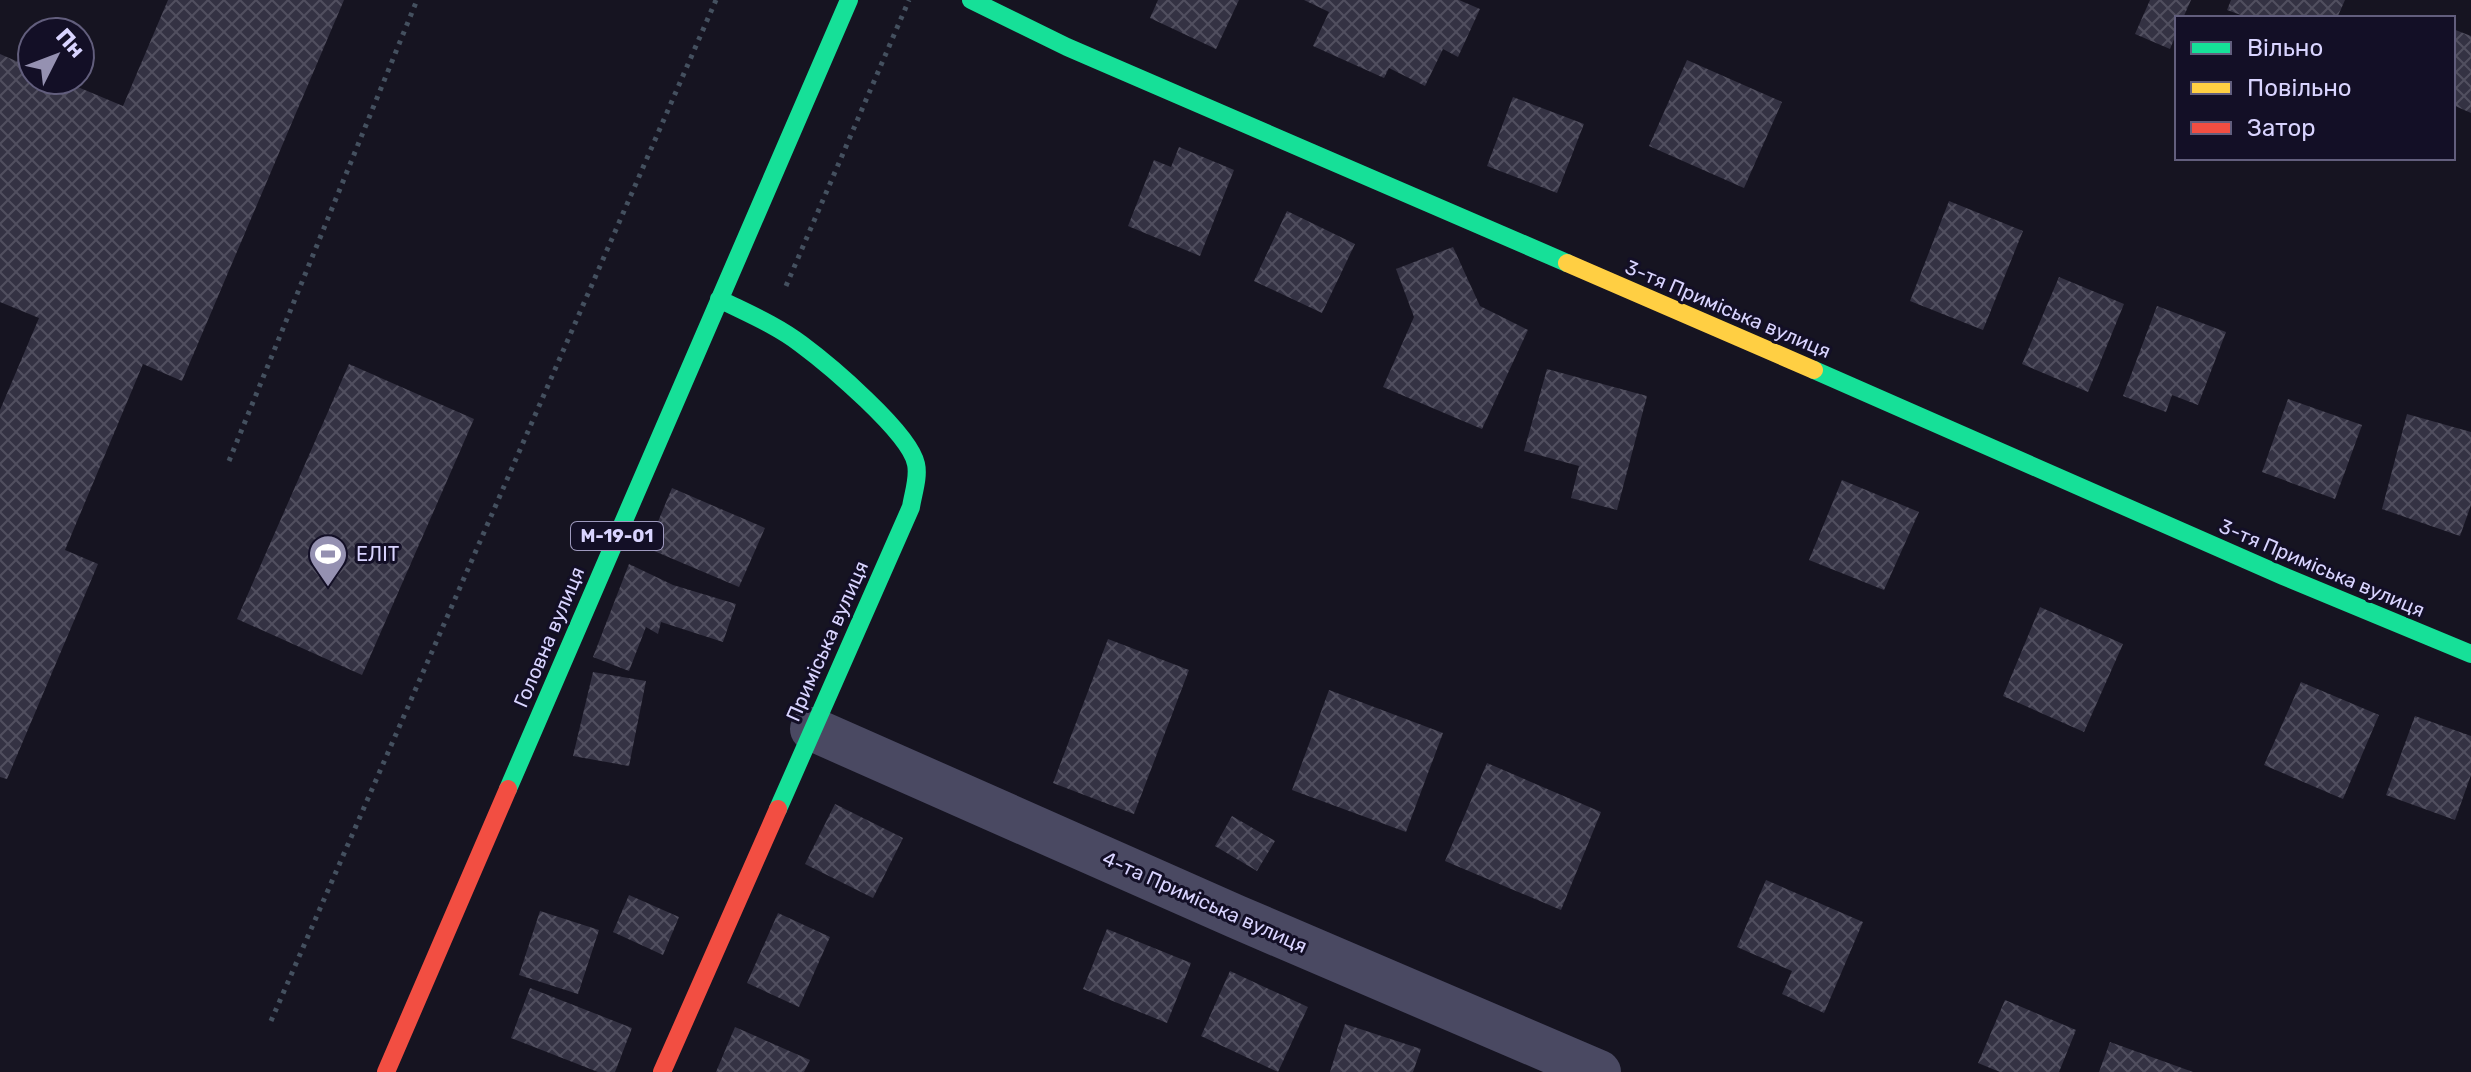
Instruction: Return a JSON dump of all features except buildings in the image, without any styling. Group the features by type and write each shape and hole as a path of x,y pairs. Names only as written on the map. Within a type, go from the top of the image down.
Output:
{"street":[{"name":"Головна вулиця","path":"386,1072 849,0"},
{"name":"3-тя Приміська вулиця","path":"971,0 1067,47 2283,576 2471,654"},
{"name":"Приміська вулиця","path":"662,1072 911,507 917,467 906,443 873,407 828,366 770,324 719,299"},
{"name":"4-та Приміська вулиця","path":"812,729 1237,917 1599,1072"}],"path":[{"path":"229,461 417,0"},
{"path":"271,1021 716,0"},
{"path":"770,324 909,0"}],"traffic: fast":[{"path":"508,789 849,0"},
{"path":"971,0 1067,47 1567,263"},
{"path":"719,299 782,331 830,367 899,435 917,469 911,507 778,809"},
{"path":"1814,370 2283,576 2471,654"}],"traffic: slow":[{"path":"1567,263 1814,370"}],"traffic: jam":[{"path":"386,1072 508,789"},
{"path":"662,1072 778,809"}],"place":[{"name":"ЕЛІТ","path":"328,588"}]}
